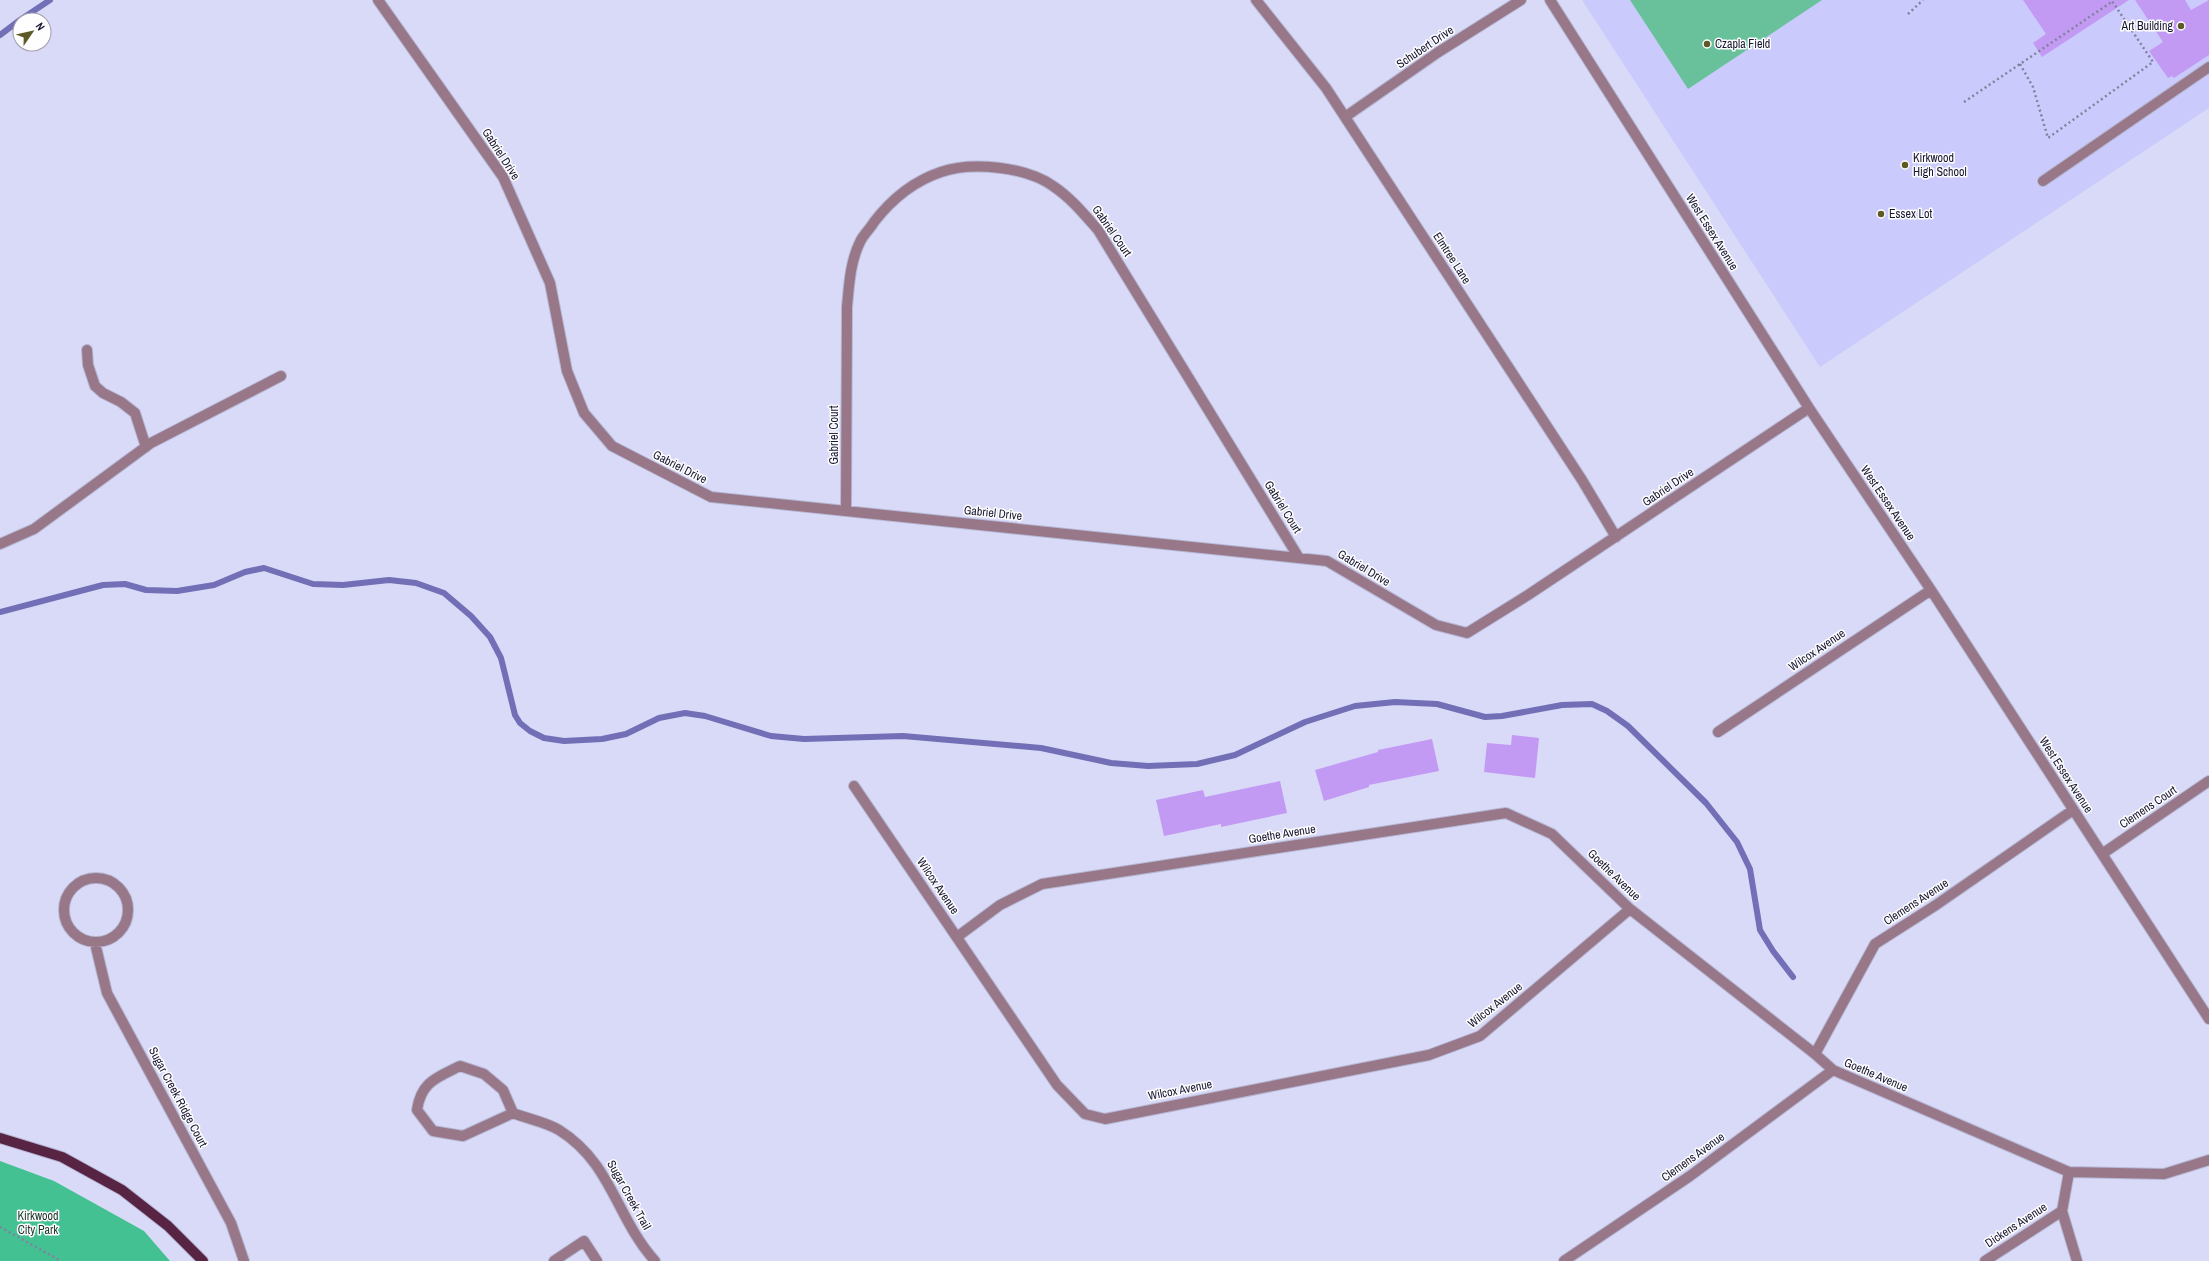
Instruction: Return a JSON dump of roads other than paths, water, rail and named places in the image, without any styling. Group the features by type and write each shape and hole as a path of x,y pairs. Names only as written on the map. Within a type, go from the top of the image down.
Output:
{"main road":[{"path":"0,1138 62,1157 122,1190 168,1226 203,1261"}],"street":[{"name":"Gabriel Drive","path":"378,0 503,177 550,283 567,371 584,413 612,446 711,497 1327,561 1436,626 1467,633 1616,537 1809,408"},
{"name":"Elmtree Lane","path":"1256,0 1326,88 1573,467 1616,537"},
{"name":"Schubert Drive","path":"1345,117 1438,53 1521,0"},
{"name":"West Essex Avenue","path":"1550,0 1809,408 1931,590 2209,1019"},
{"path":"2043,181 2209,67"},
{"name":"Gabriel Court","path":"846,511 847,307 850,274 860,241 881,213 906,189 942,172 978,167 1016,170 1052,185 1078,206 1098,230 1299,558"},
{"path":"87,350 88,365 95,386 102,393 121,402 135,413 146,447"},
{"path":"0,544 40,525 146,447 281,376"},
{"name":"Wilcox Avenue","path":"1718,732 1931,590"},
{"name":"Clemens Court","path":"2102,854 2209,781"},
{"name":"Wilcox Avenue","path":"854,786 1057,1085 1084,1114 1105,1119 1429,1055 1480,1036 1630,909"},
{"name":"Clemens Avenue","path":"1815,1054 1875,944 1936,905 2073,810"},
{"name":"Goethe Avenue","path":"957,937 1000,905 1042,884 1506,813 1552,834 1630,909 1834,1070 2068,1172 2164,1174 2209,1160"},
{"path":"97,877 109,880 120,888 126,899 128,911 126,924 118,934 108,941 95,943 82,940 72,933 65,922 63,909 66,897 73,887 84,880 97,877"},
{"name":"Sugar Creek Ridge Court","path":"95,943 107,993 231,1223 244,1261"},
{"path":"460,1066 484,1074 503,1090 513,1113 463,1136 433,1131 416,1110 422,1090 438,1077 460,1066"},
{"name":"Clemens Avenue","path":"1564,1261 1690,1176 1834,1070"},
{"name":"Sugar Creek Trail","path":"513,1113 558,1130 587,1153 600,1168 627,1220 646,1251 655,1261"},
{"path":"2068,1172 2062,1211 2077,1261"},
{"name":"Dickens Avenue","path":"1985,1261 2062,1211"},
{"path":"554,1261 584,1242 597,1261"}],"waterway":[{"path":"32,12 50,0"},
{"path":"0,35 12,26"},
{"path":"0,612 103,585 125,584 146,590 177,591 214,585 245,572 264,568 313,584 343,585 389,580 416,583 444,593 471,616 490,637 501,658 515,715 520,723 530,731 544,738 564,741 602,739 626,734 659,718 685,713 705,716 771,736 804,739 903,736 1041,748 1111,763 1148,766 1197,764 1235,755 1305,722 1355,706 1395,702 1437,704 1485,717 1502,716 1562,705 1592,704 1607,711 1628,726 1706,803 1737,842 1750,869 1760,930 1773,951 1793,977"}],"place":[{"name":"Art Building","path":"2181,26"},
{"name":"Czapla Field","path":"1707,44"},
{"name":"Kirkwood High School","path":"1905,165"},
{"name":"Essex Lot","path":"1881,214"}],"park label":[{"name":"Kirkwood City Park","path":"38,1223"}]}
